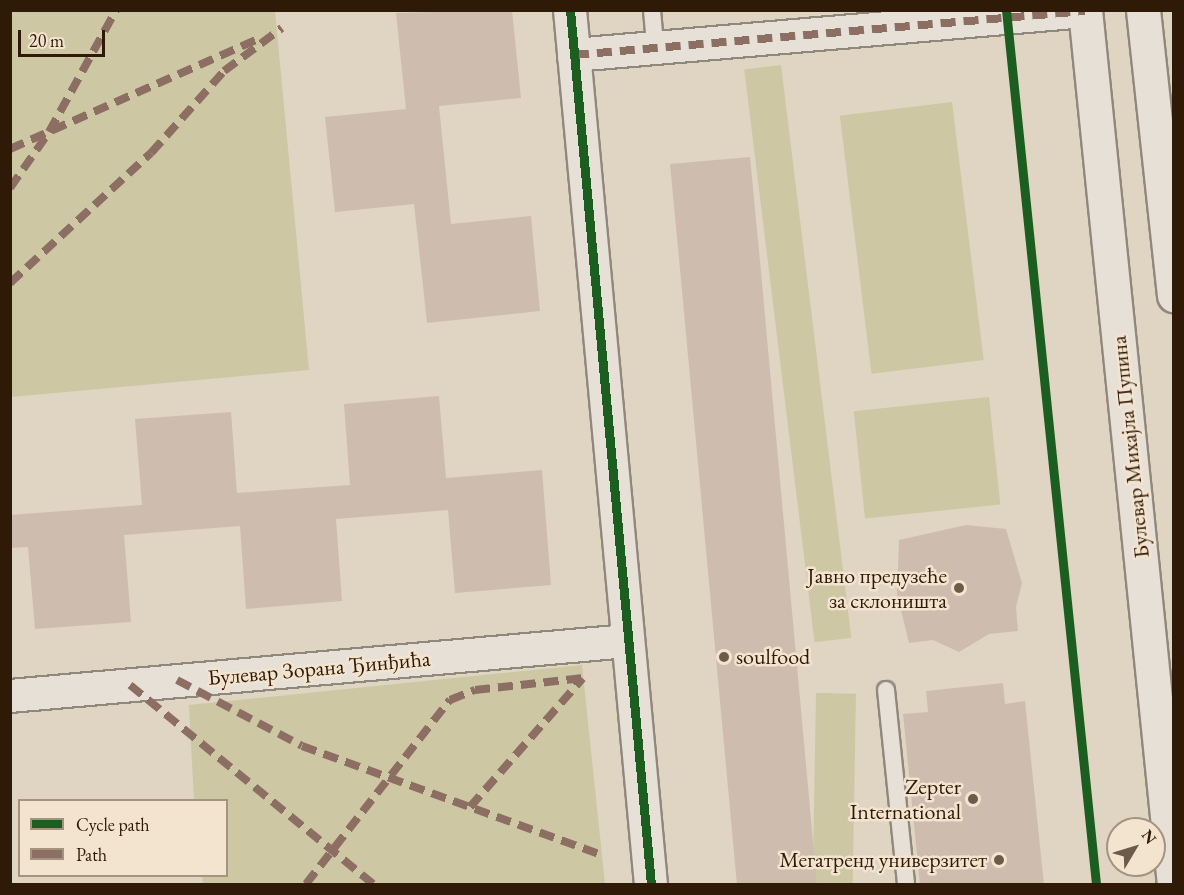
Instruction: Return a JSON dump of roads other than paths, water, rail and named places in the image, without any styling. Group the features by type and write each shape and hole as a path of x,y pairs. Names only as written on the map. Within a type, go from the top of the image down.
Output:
{"main road":[{"name":"Булевар Михајла Пупина","path":"1085,11 1173,884"},
{"path":"1148,15 1167,193 1173,295"}],"street":[{"path":"570,10 651,885"},
{"path":"574,55 1085,11"},
{"name":"Булевар Зорана Ђинђића","path":"10,696 628,641"}],"lane":[{"path":"652,10 655,48"},
{"path":"886,690 906,885"}],"place":[{"name":"Јавно предузеће за склоништа","path":"959,588"},
{"name":"soulfood","path":"724,657"},
{"name":"Zepter International","path":"973,799"},
{"name":"Мегатренд универзитет","path":"999,860"}]}
